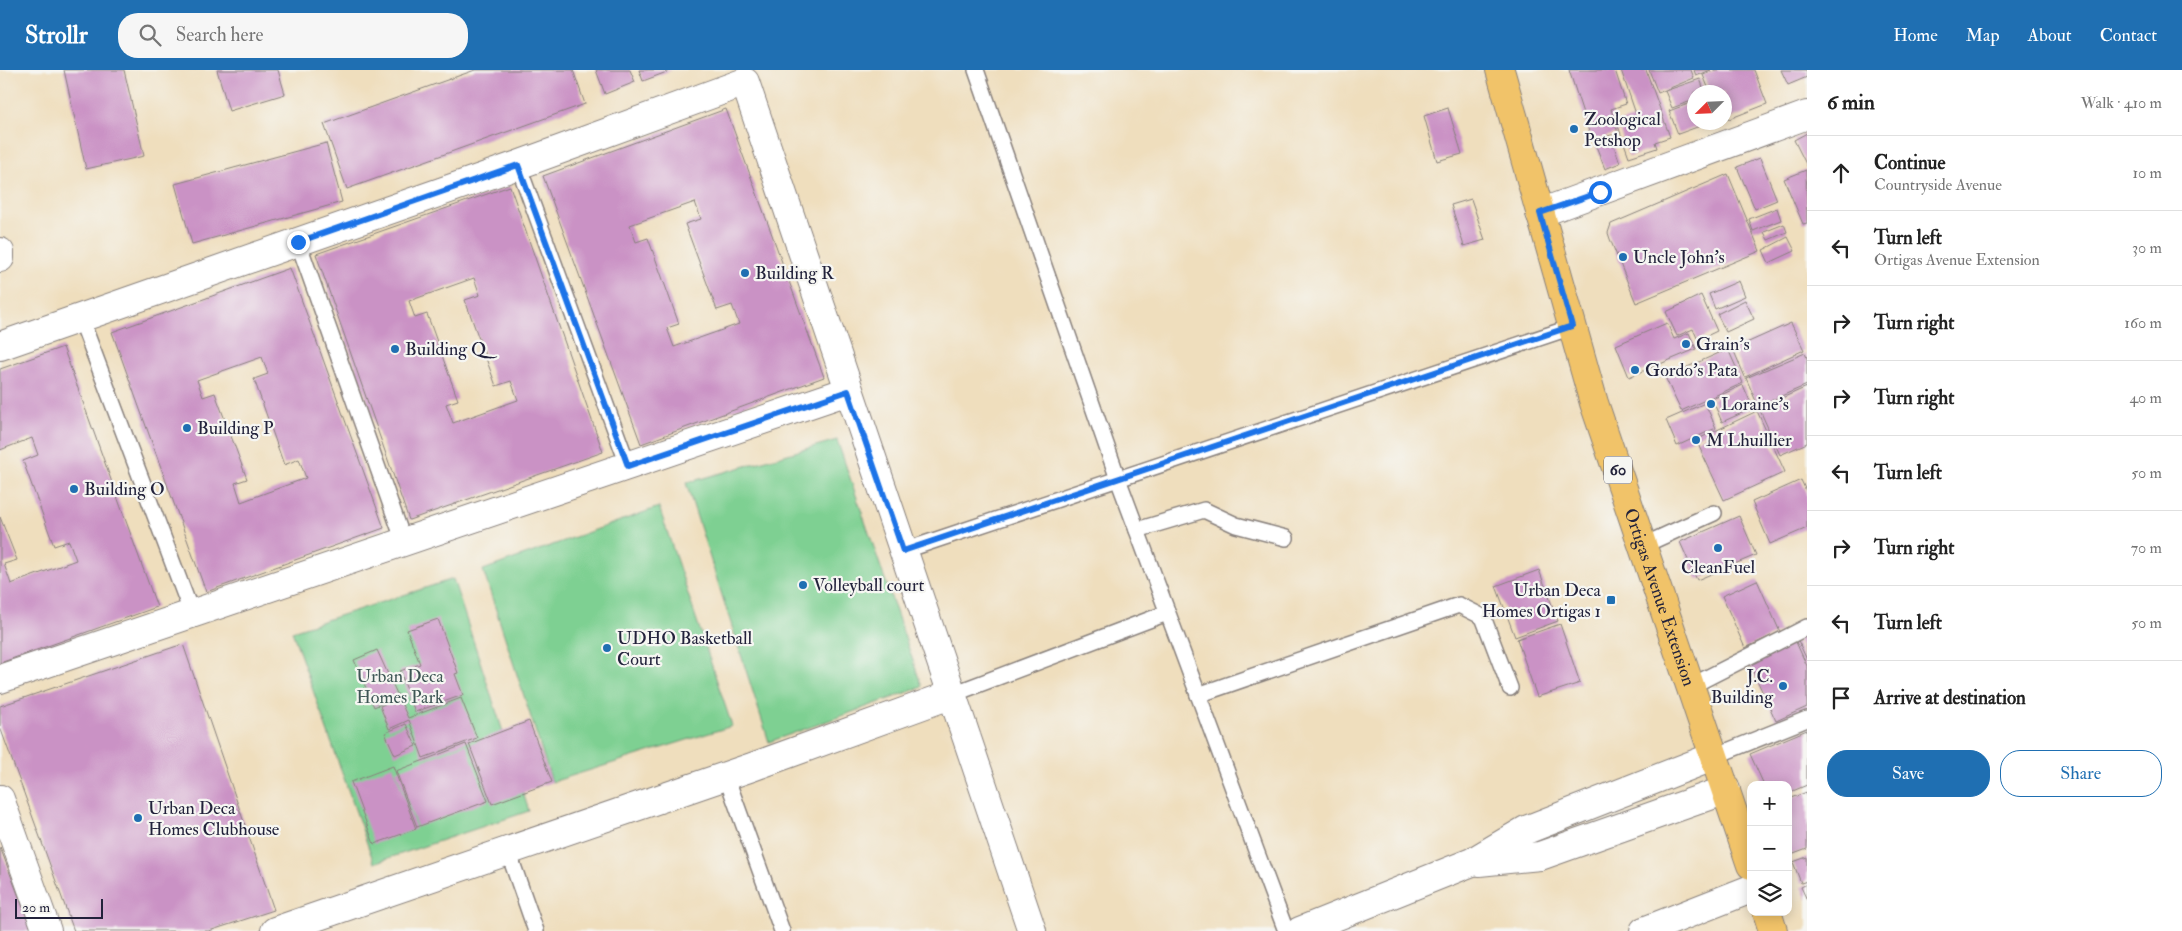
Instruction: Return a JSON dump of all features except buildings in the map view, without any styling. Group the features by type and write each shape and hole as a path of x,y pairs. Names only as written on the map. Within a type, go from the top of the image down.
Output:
{"main road":[{"name":"Ortigas Avenue Extension","path":"1500,70 1594,402 1747,853"},
{"path":"1768,916 1774,931"}],"street":[{"path":"0,346 518,165 745,82 1032,931"},
{"path":"1540,213 1807,115"},
{"path":"0,679 848,391"},
{"path":"287,929 726,776 953,694"},
{"path":"1300,931 1472,862 1526,830 1715,756"},
{"path":"1472,862 1540,856 1726,790"},
{"path":"0,799 47,931"},
{"path":"1644,931 1747,892"}],"lane":[{"path":"976,70 1118,479 1286,931"},
{"path":"518,165 628,466"},
{"path":"298,242 404,542"},
{"path":"81,319 192,614"},
{"path":"903,551 1572,326"},
{"path":"1137,530 1204,510 1236,525 1286,538"},
{"path":"1644,545 1714,513"},
{"path":"1198,695 1459,605 1483,617 1510,688"},
{"path":"953,694 1167,613"},
{"path":"1691,686 1807,627"},
{"path":"1715,756 1807,719"},
{"path":"726,776 782,931"},
{"path":"508,851 536,931"}],"green space":[{"name":"Volleyball court","path":"837,440 922,687 769,742 686,483"},
{"name":"UDHO Basketball Court","path":"659,507 732,726 552,782 483,570"},
{"name":"Urban Deca Homes Park","path":"453,579 529,811 374,863 292,631"}],"place":[{"name":"Zoological Petshop","path":"1574,129"},
{"name":"Uncle John's","path":"1623,257"},
{"name":"Building R","path":"745,273"},
{"name":"Grain's","path":"1686,344"},
{"name":"Building Q","path":"395,349"},
{"name":"Gordo's Pata","path":"1635,370"},
{"name":"Loraine's","path":"1711,404"},
{"name":"Building P","path":"187,428"},
{"name":"M Lhuillier","path":"1696,440"},
{"name":"Building O","path":"74,489"},
{"name":"CleanFuel","path":"1718,548"},
{"name":"Volleyball court","path":"803,585"},
{"name":"Urban Deca Homes Ortigas 1","path":"1611,600"},
{"name":"UDHO Basketball Court","path":"607,648"},
{"name":"J.C. Building","path":"1783,686"},
{"name":"Urban Deca Homes Clubhouse","path":"138,818"}],"route":[{"path":"298,242 518,165 628,466 848,391 903,551 1572,326 1540,213 1600,192"}]}
